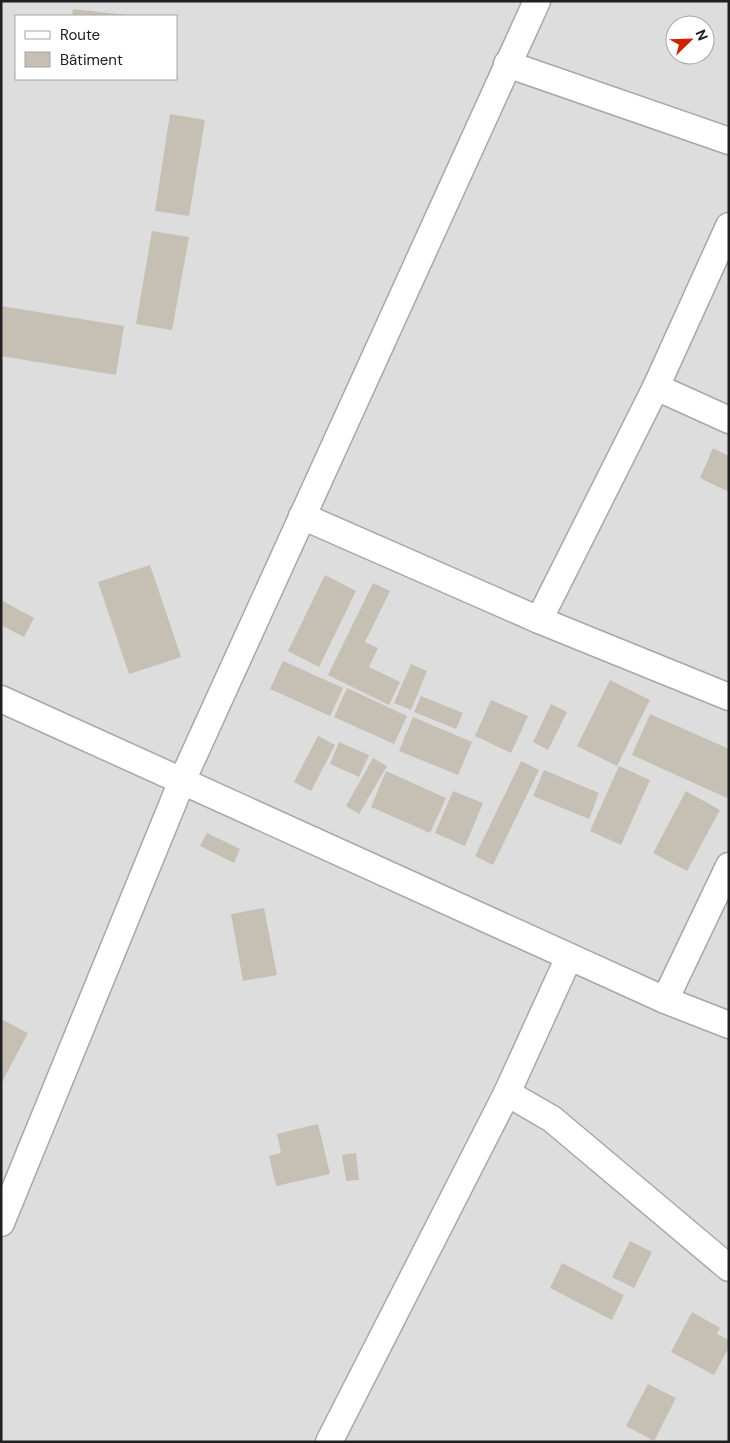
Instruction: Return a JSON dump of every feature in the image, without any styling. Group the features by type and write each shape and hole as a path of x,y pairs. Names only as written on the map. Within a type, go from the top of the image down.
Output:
{"street":[{"path":"1,1223 182,781 537,1"},
{"path":"507,64 729,141"},
{"path":"539,620 656,387 729,226"},
{"path":"656,387 729,420"},
{"path":"302,516 539,620 729,697"},
{"path":"1,699 569,957 729,1026"},
{"path":"665,1000 729,866"},
{"path":"329,1442 507,1093 569,957"},
{"path":"507,1093 552,1120 729,1268"}],"shaded area":[{"path":"1,1 729,1 729,1442 1,1442"}],"building":[{"path":"73,9 127,15 72,15"},
{"path":"170,114 205,120 189,216 155,211"},
{"path":"152,231 189,237 172,330 136,324"},
{"path":"1,306 124,326 116,375 1,356"},
{"path":"713,448 729,456 729,492 700,478"},
{"path":"150,565 181,657 129,674 98,582"},
{"path":"325,575 356,591 319,667 288,651"},
{"path":"373,583 390,591 365,642 378,648 369,667 400,682 389,705 328,675"},
{"path":"1,600 34,618 24,637 1,625"},
{"path":"283,661 343,688 330,716 270,689"},
{"path":"411,664 427,671 411,710 394,703"},
{"path":"610,680 650,700 617,766 577,746"},
{"path":"347,688 407,716 394,744 334,717"},
{"path":"421,696 463,713 456,729 414,712"},
{"path":"491,700 528,716 511,753 475,736"},
{"path":"551,704 567,712 548,750 533,742"},
{"path":"650,714 729,749 729,795 727,798 632,755"},
{"path":"413,717 472,742 458,775 399,751"},
{"path":"318,736 335,745 311,791 294,782"},
{"path":"339,742 369,755 359,777 330,764"},
{"path":"373,758 387,766 359,814 346,806"},
{"path":"521,761 539,770 493,865 475,856"},
{"path":"619,766 650,780 621,845 590,831"},
{"path":"544,770 599,793 589,819 533,796"},
{"path":"386,771 446,798 430,833 371,807"},
{"path":"453,791 483,803 465,846 435,833"},
{"path":"686,791 720,810 687,871 653,853"},
{"path":"207,833 240,849 234,863 200,846"},
{"path":"264,908 277,975 243,981 231,914"},
{"path":"1,1019 28,1033 1,1084"},
{"path":"318,1124 330,1174 276,1186 269,1156 281,1153 277,1134"},
{"path":"356,1153 359,1180 346,1181 342,1155"},
{"path":"630,1241 652,1252 634,1288 612,1277"},
{"path":"562,1263 624,1295 612,1320 550,1288"},
{"path":"692,1312 720,1328 717,1334 729,1340 729,1347 714,1375 671,1352"},
{"path":"648,1384 676,1398 654,1441 626,1426"}]}
